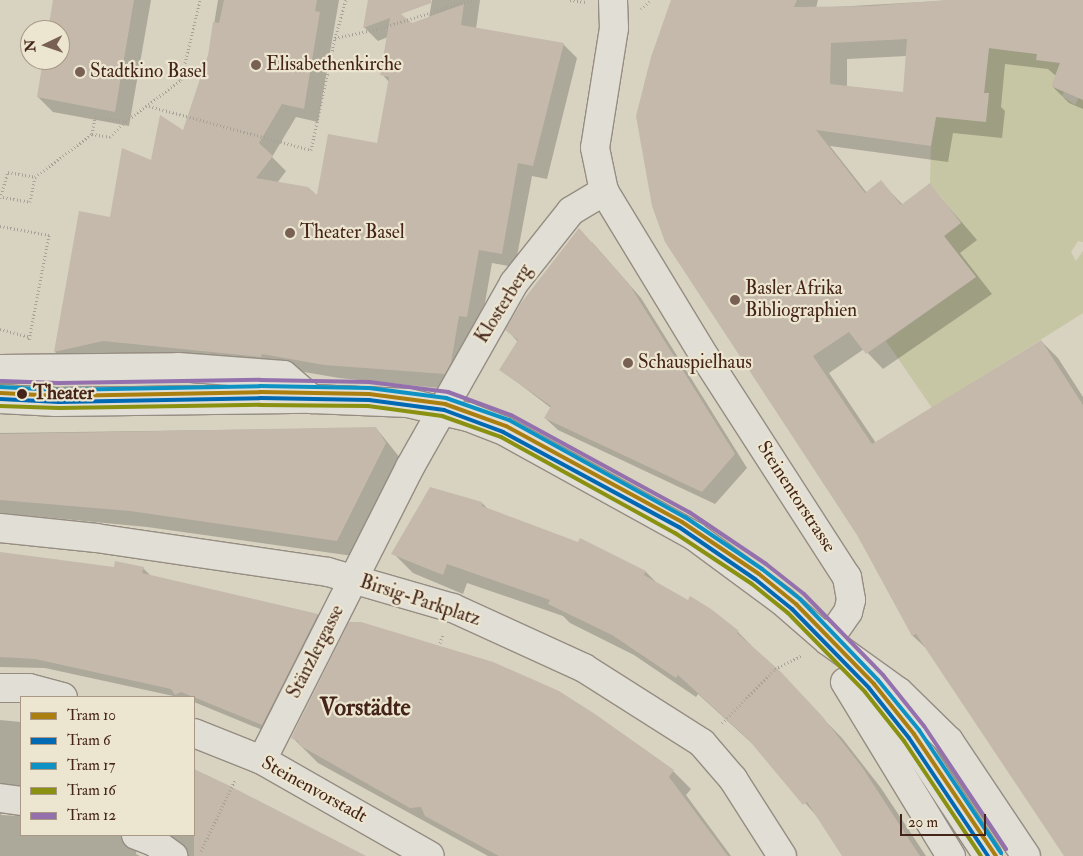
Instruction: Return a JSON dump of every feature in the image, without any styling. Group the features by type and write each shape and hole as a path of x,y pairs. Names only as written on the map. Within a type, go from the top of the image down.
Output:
{"street":[{"path":"604,191 595,148 614,28 613,0"},
{"name":"Steinentorstrasse","path":"604,191 705,357 847,577 851,600 848,612 828,642"},
{"name":"Klosterberg","path":"442,411 514,283 571,211 604,191"},
{"path":"0,354 11,369 178,367 284,375 312,399"},
{"path":"0,399 56,402 312,399 408,403 442,411 504,431 565,462 694,536 782,601 828,642 899,692 931,721 981,786 1026,856"},
{"name":"Stänzlergasse","path":"255,757 353,579 442,411"},
{"name":"Birsig-Parkplatz","path":"0,528 161,547 328,572 453,608 519,636 584,668 702,743 732,779 782,856"},
{"path":"828,642 849,690 875,727 906,786 951,856"},
{"path":"828,642 923,757 988,856"},
{"path":"0,688 29,688 59,696"},
{"name":"Steinenvorstadt","path":"195,732 255,757 430,856"},
{"path":"0,798 20,801"},
{"path":"139,836 154,842 173,856"}],"path":[{"path":"92,134 110,137 126,121 149,106 181,80 200,0"},
{"path":"149,106 311,150 335,38 346,0"},
{"path":"335,38 377,29 472,0"},
{"path":"570,0 585,2"},
{"path":"36,177 8,172 1,198 30,202 36,177 92,134 95,117 126,121"},
{"path":"0,226 49,235 29,337 11,369"},
{"path":"0,329 29,337"},
{"path":"702,743 775,669 828,642"},
{"path":"199,856 255,757"}],"green space":[{"path":"989,48 1037,54 1061,63 1051,86 1064,92 1062,96 1075,105 1083,89 1083,242 1078,241 1071,252 1076,261 1083,251 1083,313 932,408 886,341 976,277 944,236 961,222 930,183 931,146 936,117 989,93 984,93"}],"building":[{"path":"53,0 134,0 115,112 37,97 41,70 70,70 70,20 50,20"},
{"name":"Theater Basel","path":"224,0 317,0 315,11 320,12 304,109 282,104 259,143 273,156 256,178 308,187 317,195 328,134 377,143 389,77 380,75 390,18 363,28 368,0 431,0 431,3 401,14 412,23 464,4 461,25 564,43 533,166 518,163 502,254 479,250 467,317 459,316 451,363 445,374 324,365 262,354 261,357 103,341 54,352 79,211 110,217 122,148 151,160 160,115 183,130 208,55 213,22 219,23"},
{"path":"671,0 797,0 794,7 872,6 946,0 1083,0 1083,100 1051,86 1060,63 1036,60 1037,54 989,48 984,93 989,93 986,122 936,117 931,146 816,130 865,193 881,180 901,205 930,183 961,223 944,236 976,277 866,354 849,332 813,356 872,444 1041,340 1083,405 1083,856 1064,856 916,634 912,636 857,535 665,242 652,206 636,116 651,57","holes":["907,39 903,92 830,84 831,43"]},
{"path":"579,228 629,284 735,454 702,492 544,418 551,406 499,370 518,340 505,330 521,303"},
{"path":"376,427 386,443 337,541 130,511 0,500 0,434"},
{"path":"430,487 482,502 482,506 578,542 580,538 646,571 644,575 688,600 690,596 711,609 739,631 737,633 780,671 822,716 862,767 920,856 842,856 807,802 803,805 748,739 678,675 676,678 612,635 548,604 550,600 447,564 443,575 391,554"},
{"path":"0,552 114,567 115,561 144,567 142,573 318,614 262,725 195,698 195,696 181,692 175,695 171,689 35,659 0,657"},
{"path":"349,622 361,622 493,662 559,691 674,770 669,777 728,856 499,856 425,816 421,807 410,808 299,745 298,741 291,738"},
{"path":"195,769 366,856 194,856"}],"tram line":[{"name":"12","path":"1,381 59,383 260,380 369,382 448,392 511,415 689,512 766,564 804,594 883,675 924,726 1006,849"},
{"name":"17","path":"0,387 59,390 260,386 369,388 446,398 509,420 685,517 762,569 800,599 878,680 919,730 1001,853"},
{"name":"10","path":"0,393 59,396 260,392 369,394 445,404 506,426 682,522 759,574 796,604 874,684 914,734 996,856"},
{"name":"6","path":"0,399 59,402 260,398 369,400 444,410 503,432 679,527 755,579 792,609 869,688 909,738 988,856"},
{"name":"16","path":"0,406 59,408 260,405 368,406 442,416 501,437 675,533 752,584 788,613 865,692 904,741 981,856"}],"place":[{"name":"Elisabethenkirche","path":"256,65"},
{"name":"Stadtkino Basel","path":"80,72"},
{"name":"Theater Basel","path":"290,233"},
{"name":"Basler Afrika Bibliographien","path":"735,300"},
{"name":"Schauspielhaus","path":"628,363"},
{"name":"Theater","path":"22,394"}],"district":[{"name":"Vorstädte","path":"365,708"}]}
